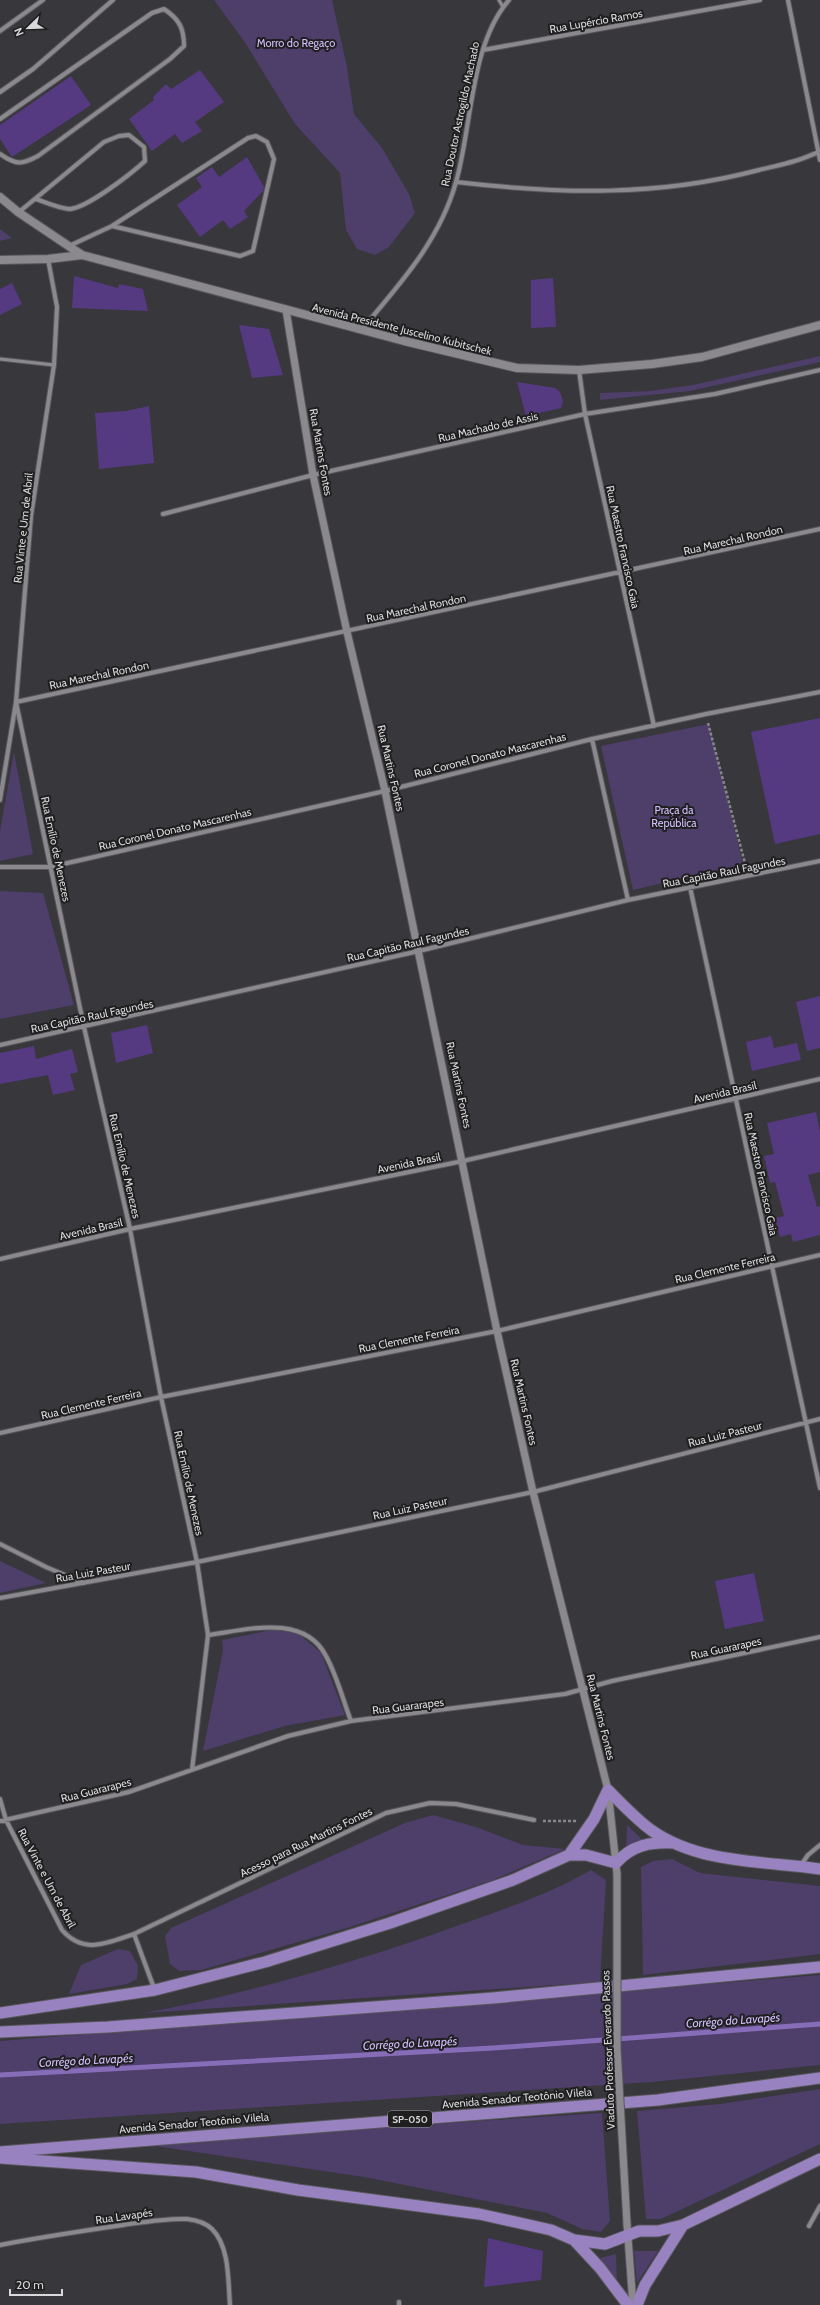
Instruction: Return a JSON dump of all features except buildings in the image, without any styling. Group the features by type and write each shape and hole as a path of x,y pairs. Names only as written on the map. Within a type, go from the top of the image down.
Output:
{"highway":[{"path":"569,1855 594,1819 608,1790 651,1830 674,1843 700,1853 820,1869"},
{"path":"0,2013 155,1990 265,1962 390,1923 512,1880 569,1855 586,1855 616,1868 624,1854 639,1846 654,1842 674,1843"},
{"path":"0,2032 108,2027 492,1998 817,1968"},
{"name":"Avenida Senador Teotônio Vilela","path":"0,2152 658,2100 820,2078"},
{"path":"0,2158 196,2172 298,2190 479,2214 551,2230 574,2240 605,2244 628,2237 639,2231 658,2231 683,2225 820,2160"},
{"path":"637,2305 645,2285 683,2225"},
{"path":"574,2240 600,2268 628,2305"}],"main road":[{"name":"Avenida Presidente Juscelino Kubitschek","path":"0,197 18,212 82,255 467,358 517,368 579,370 652,364 702,357 820,325"},
{"path":"0,260 48,260 82,255"}],"street":[{"path":"0,31 43,0"},
{"path":"0,92 33,69 113,0"},
{"name":"Rua Doutor Astrogildo Machado","path":"362,330 422,256 435,233 456,182 487,36 508,0"},
{"name":"Rua Lupércio Ramos","path":"483,50 760,0"},
{"path":"788,0 820,160"},
{"path":"0,119 152,13 164,9 176,17 184,32 184,46 170,59 38,156 24,163 11,162 0,154"},
{"path":"18,212 36,199 104,142 119,136 129,135 144,147 145,161 131,175 85,203 71,209 59,207 36,199"},
{"path":"68,246 112,226 248,138 256,136 267,142 274,159 253,252 240,256 112,226"},
{"path":"456,182 563,191 599,192 657,188 739,176 819,152"},
{"name":"Rua Vinte e Um de Abril","path":"0,800 16,702 31,516 54,365 57,307 48,260"},
{"name":"Rua Martins Fontes","path":"286,310 313,475 347,632 385,791 463,1161 497,1331 533,1492 608,1790 616,1868"},
{"name":"Rua Maestro Francisco Gaia","path":"579,370 585,414 619,574 654,726"},
{"name":"Rua Machado de Assis","path":"163,514 313,475 585,414 715,394 820,370"},
{"name":"Rua Marechal Rondon","path":"16,702 820,530"},
{"name":"Rua Coronel Donato Mascarenhas","path":"0,867 50,867 385,791 592,739 706,714 820,692"},
{"name":"Rua Emílio de Menezes","path":"16,702 84,1027 130,1229 161,1398 197,1562 208,1635 192,1770"},
{"path":"592,739 628,900"},
{"name":"Rua Capitão Raul Fagundes","path":"0,1045 419,951 628,900 749,877 820,861"},
{"name":"Rua Maestro Francisco Gaia","path":"690,887 820,1488"},
{"name":"Avenida Brasil","path":"0,1258 130,1229 463,1161 820,1079"},
{"name":"Rua Clemente Ferreira","path":"0,1433 161,1398 497,1331 820,1255"},
{"name":"Rua Luiz Pasteur","path":"0,1598 84,1584 197,1562 533,1492 820,1419"},
{"path":"0,1544 84,1584"},
{"path":"208,1635 255,1628 282,1627 297,1630 310,1637 326,1654 351,1722"},
{"name":"Rua Guararapes","path":"0,1821 129,1792 288,1736 351,1722 557,1695 820,1637"},
{"name":"Rua Vinte e Um de Abril","path":"0,1799 6,1820 62,1930 76,1943 95,1945"},
{"name":"Acesso para Rua Martins Fontes","path":"95,1945 134,1934 386,1813 430,1803 456,1804 534,1820"},
{"path":"800,1866 808,1855 820,1845"},
{"name":"Viaduto Professor Everardo Passos","path":"616,1868 617,2048 633,2305"},
{"path":"134,1934 155,1990"},
{"path":"809,2226 820,2206"},
{"name":"Rua Lavapés","path":"0,2245 85,2230 163,2220 188,2219 202,2223 211,2229 218,2238 226,2264 230,2305"}],"lane":[{"path":"499,0 503,7"},
{"path":"0,359 54,365"}],"path":[{"path":"706,714 749,877"},
{"path":"534,1820 557,1822 594,1819"}],"green space":[{"name":"Morro do Regaço","path":"214,0 332,0 347,67 354,114 382,148 409,194 415,213 389,247 375,255 357,249 346,230 340,173 295,124 244,41"},
{"path":"0,229 12,238 0,241"},
{"path":"820,356 820,362 690,391 600,400 600,393 650,391 693,385"},
{"name":"Praça da República","path":"709,724 743,864 633,890 601,746"},
{"path":"14,752 33,854 0,861 0,831"},
{"path":"0,891 43,893 74,1005 0,1019"},
{"path":"0,1561 46,1583 0,1593"},
{"path":"272,1630 298,1633 321,1653 345,1715 285,1726 203,1751 223,1650 222,1640"},
{"path":"433,1815 476,1827 523,1845 565,1849 493,1880 347,1928 201,1970 179,1971 170,1964 165,1936 171,1928 405,1823"},
{"path":"627,1825 645,1842 626,1849"},
{"path":"672,1859 700,1873 820,1886 820,1954 643,1975 641,1867 653,1861"},
{"path":"591,1870 606,1880 600,1982 144,2013 226,1995 346,1963 426,1937 530,1899 561,1886"},
{"path":"118,1949 130,1951 138,1966 137,1979 127,1984 69,1994 81,1965"},
{"path":"820,1975 820,2065 652,2082 0,2124 0,2041"},
{"path":"820,2089 820,2144 661,2219 646,2219 637,2111 720,2104"},
{"path":"602,2113 610,2221 601,2232 582,2229 547,2213 364,2177 135,2143"},
{"path":"634,2251 658,2251 637,2283"},
{"path":"616,2254 617,2282 596,2259"}],"waterway":[{"name":"Corrégo do Lavapés","path":"0,2075 493,2048 820,2024"}]}
